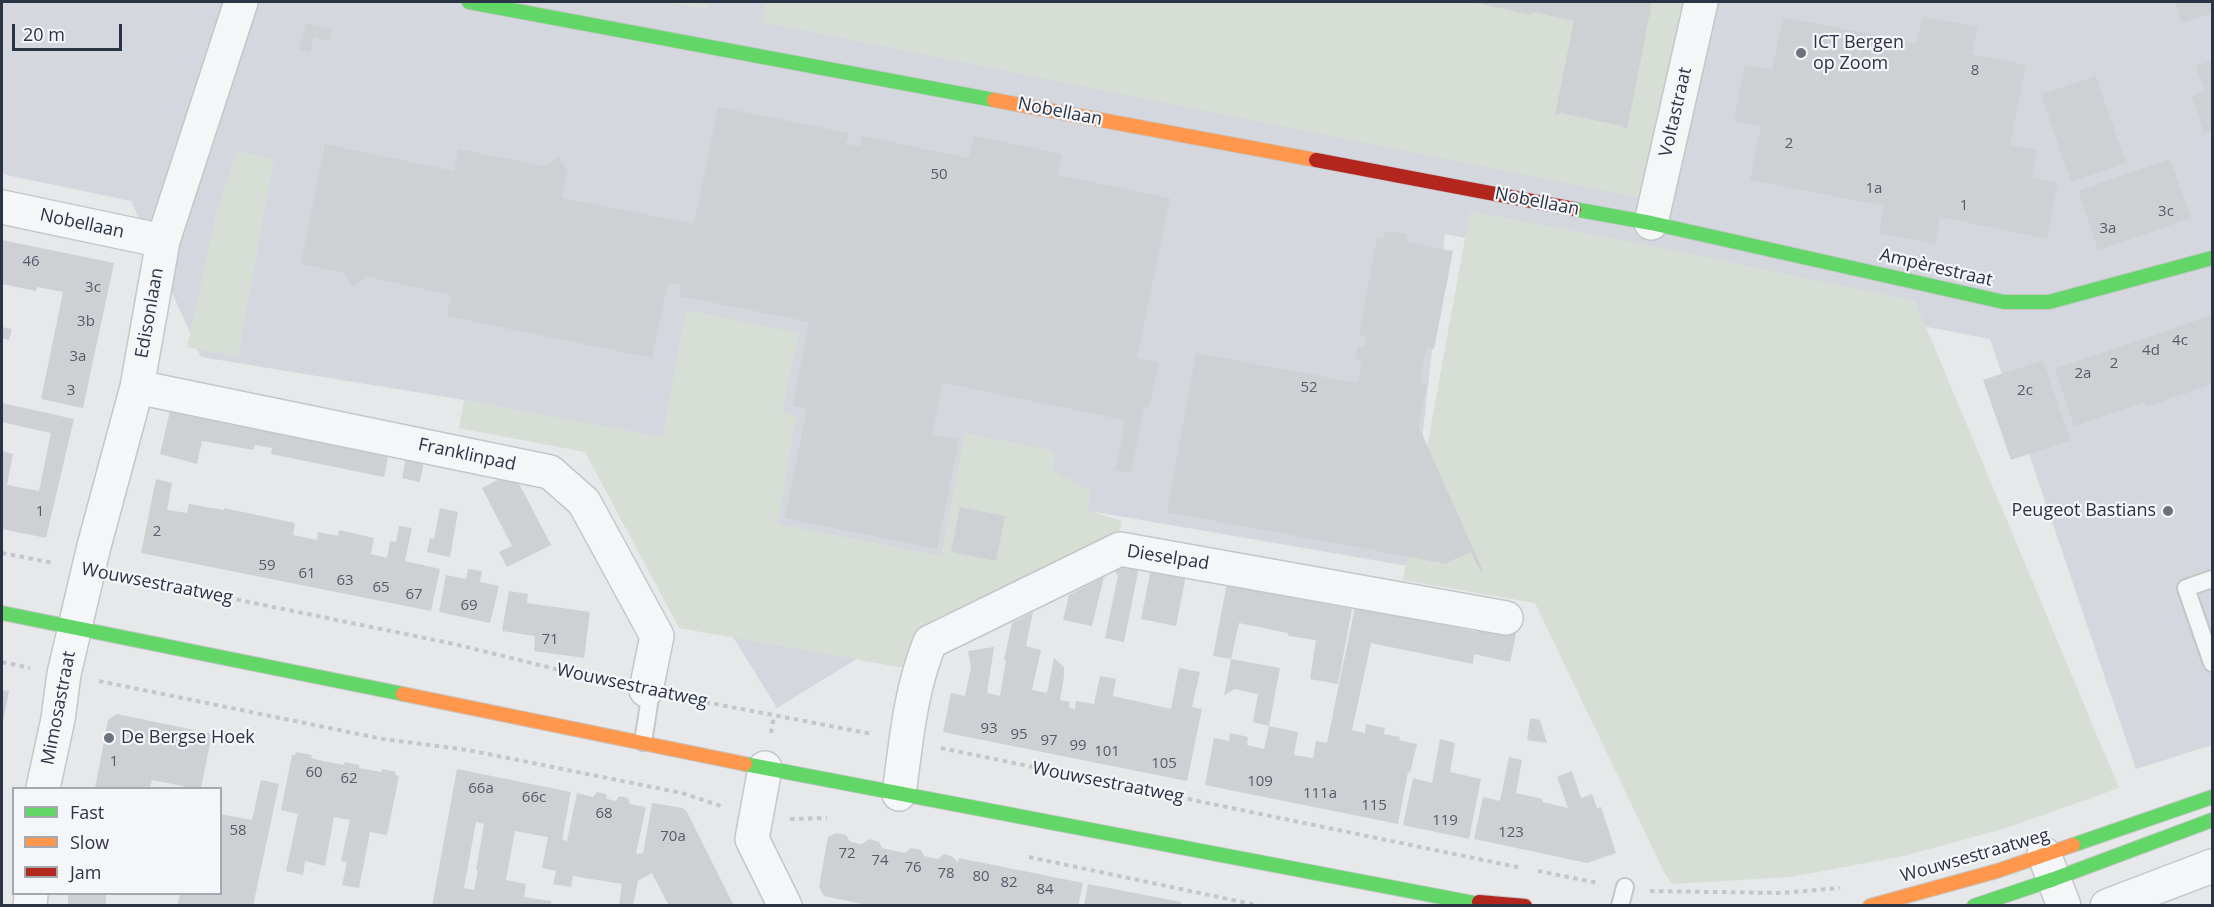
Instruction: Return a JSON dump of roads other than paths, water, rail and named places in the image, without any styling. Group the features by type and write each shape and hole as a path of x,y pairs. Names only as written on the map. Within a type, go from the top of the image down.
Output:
{"main road":[{"name":"Nobellaan","path":"469,2 1651,223"},
{"name":"Ampèrestraat","path":"1651,223 2004,302 2049,302 2212,258"},
{"path":"2,613 899,794 1484,904 1525,906"},
{"name":"Wouwsestraatweg","path":"1870,906 1975,878 2054,880 2212,797"},
{"name":"Wouwsestraatweg","path":"1974,906 2054,880 2212,820"}],"street":[{"name":"Edisonlaan","path":"75,628 88,570 137,387 163,241 241,2"},
{"name":"Voltastraat","path":"1651,223 1701,2"},
{"name":"Nobellaan","path":"2,207 163,241"},
{"name":"Franklinpad","path":"137,387 550,472 584,502 657,636 648,691"},
{"name":"Dieselpad","path":"899,794 920,666 930,642 1120,549 1506,618"},
{"name":"Mimosastraat","path":"43,787 58,719 64,674 75,628"},
{"path":"765,768 752,839 784,906"},
{"path":"2107,906 2212,866"}],"lane":[{"path":"2212,579 2186,588 2212,663"},
{"path":"643,742 648,691"},
{"path":"1620,906 1625,887"}],"place":[{"name":"ICT Bergen op Zoom","path":"1801,53"},
{"name":"Peugeot Bastians","path":"2168,511"},
{"name":"De Bergse Hoek","path":"109,738"}]}
